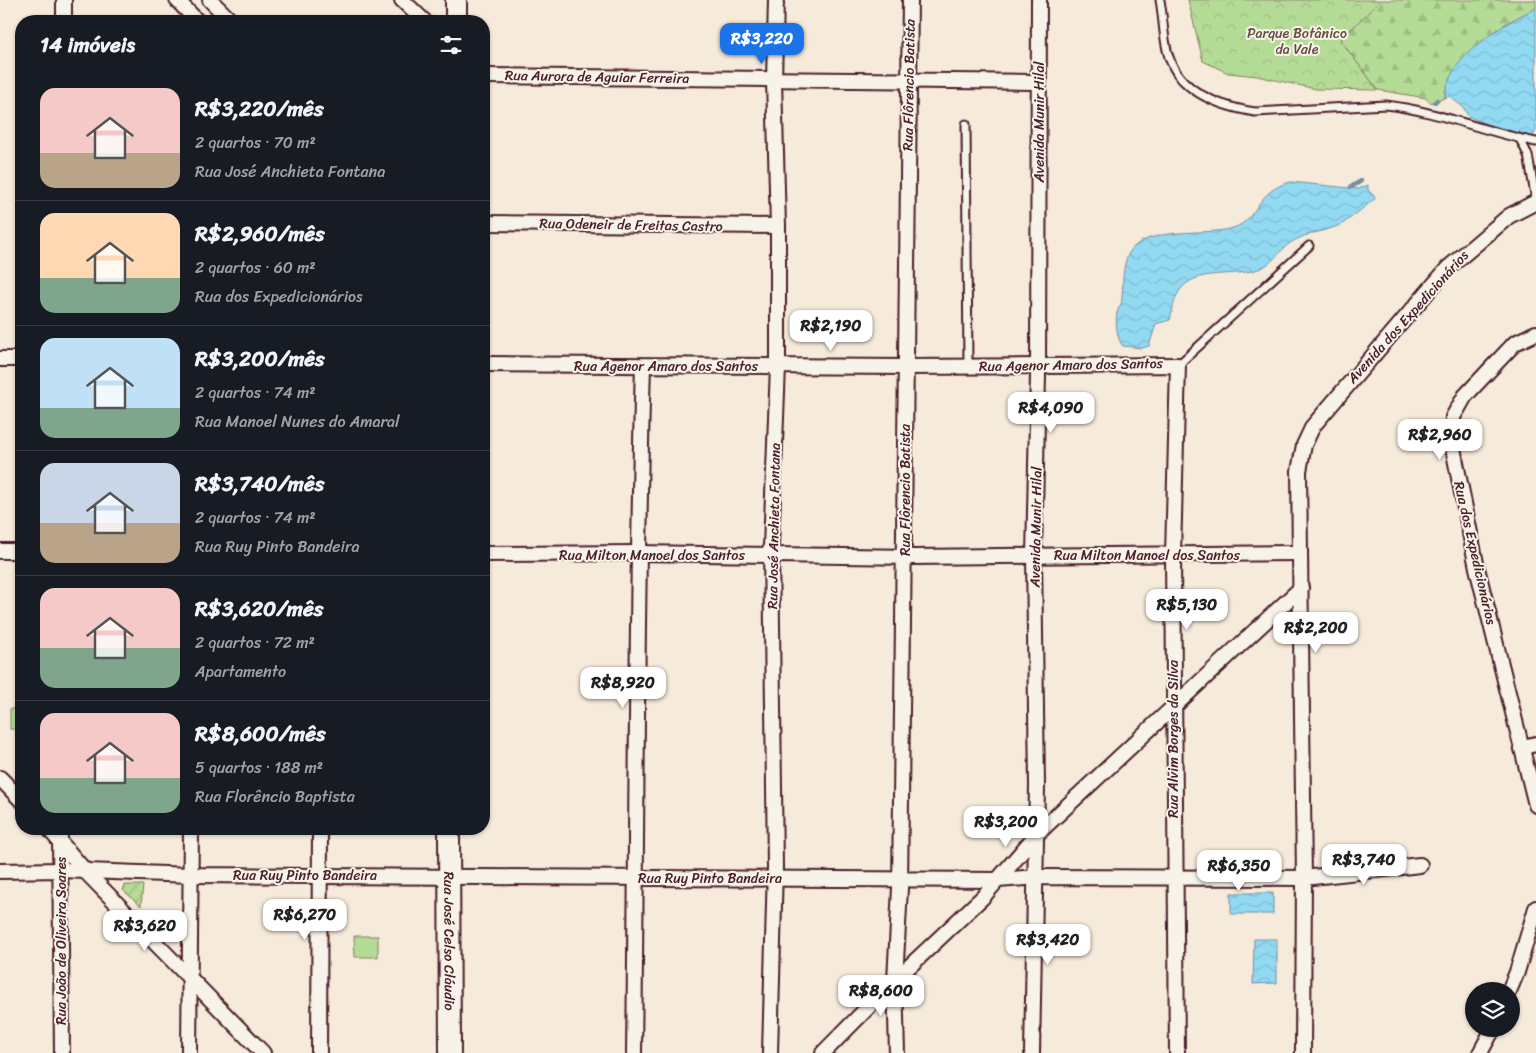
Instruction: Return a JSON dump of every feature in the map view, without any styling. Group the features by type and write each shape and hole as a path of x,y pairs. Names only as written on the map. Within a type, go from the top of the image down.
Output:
{"street":[{"path":"64,0 64,15"},
{"path":"177,0 191,15"},
{"path":"210,0 225,15"},
{"path":"402,0 418,15"},
{"path":"456,0 456,15"},
{"name":"Rua José Anchieta Fontana","path":"770,1053 775,878 772,555 778,366 778,226 774,80 776,0"},
{"name":"Rua Flôrencio Batista","path":"897,1053 895,980 900,878 905,556 904,367 910,0"},
{"name":"Avenida Munir Hilal","path":"1032,1053 1036,834 1034,556 1038,366 1039,0"},
{"name":"Rua Aurora de Aguiar Ferreira","path":"490,76 1039,82"},
{"name":"Avenida dos Expedicionários","path":"1303,1053 1304,878 1299,470 1304,445 1313,426 1448,268 1509,216 1536,201"},
{"name":"Rua Odeneir de Freitas Castro","path":"490,223 778,226"},
{"name":"Rua dos Expedicionários","path":"1536,333 1515,343 1465,396 1453,417 1451,438 1477,568 1530,746 1536,805"},
{"path":"0,359 15,359"},
{"name":"Rua Agenor Amaro dos Santos","path":"490,364 904,367 1178,364"},
{"name":"Rua Alvim Borges da Silva","path":"1177,1053 1172,707 1172,556 1178,364"},
{"path":"634,1053 637,878 638,553 642,366"},
{"path":"0,551 15,551"},
{"name":"Rua Milton Manoel dos Santos","path":"490,554 638,553 905,556 1300,554"},
{"path":"823,1053 998,880 1036,834 1301,588"},
{"path":"0,778 15,794"},
{"name":"Rua João de Oliveira Soares","path":"60,835 62,1053"},
{"path":"61,835 86,872 263,1053"},
{"path":"189,1053 191,835"},
{"path":"319,1053 320,835"},
{"name":"Rua José Celso Cláudio","path":"449,835 450,1053"},
{"name":"Rua Ruy Pinto Bandeira","path":"0,871 61,870 191,875 998,880 1174,877 1304,878 1420,865"},
{"path":"1513,982 1536,908"},
{"path":"1480,1053 1489,1037"}],"lane":[{"path":"1160,0 1167,52 1172,66 1186,85 1208,99 1255,112 1386,105 1403,107 1424,110 1502,135 1536,142"},
{"path":"966,124 968,366"},
{"path":"1520,139 1528,155 1536,201"},
{"path":"1178,364 1309,246"}],"green space":[{"name":"Parque Botânico da Vale","path":"1188,0 1381,0 1340,40 1378,90 1316,89 1257,76 1228,73 1203,61"},
{"path":"1381,0 1536,0 1536,8 1505,24 1445,90 1445,98 1430,103 1426,98 1378,90 1340,40"},
{"path":"10,709 15,709 15,729 10,729"},
{"path":"125,885 143,885 141,906 123,890"},
{"path":"354,936 378,936 378,957 355,957"}],"water":[{"path":"1536,8 1536,131 1532,137 1503,132 1468,116 1463,107 1449,96 1445,98 1448,83 1455,69 1478,44 1508,23"},
{"path":"1291,182 1359,189 1368,185 1368,190 1376,198 1340,225 1302,237 1290,243 1261,268 1242,273 1204,276 1187,283 1177,295 1170,320 1156,324 1149,346 1142,348 1123,346 1118,335 1116,316 1122,301 1123,274 1126,260 1132,248 1143,241 1157,236 1233,228 1248,219 1270,191"},
{"path":"1231,893 1273,893 1273,914 1231,914"},
{"path":"1254,939 1277,939 1277,983 1253,984"}],"waterway":[{"path":"1351,187 1361,181"}]}
